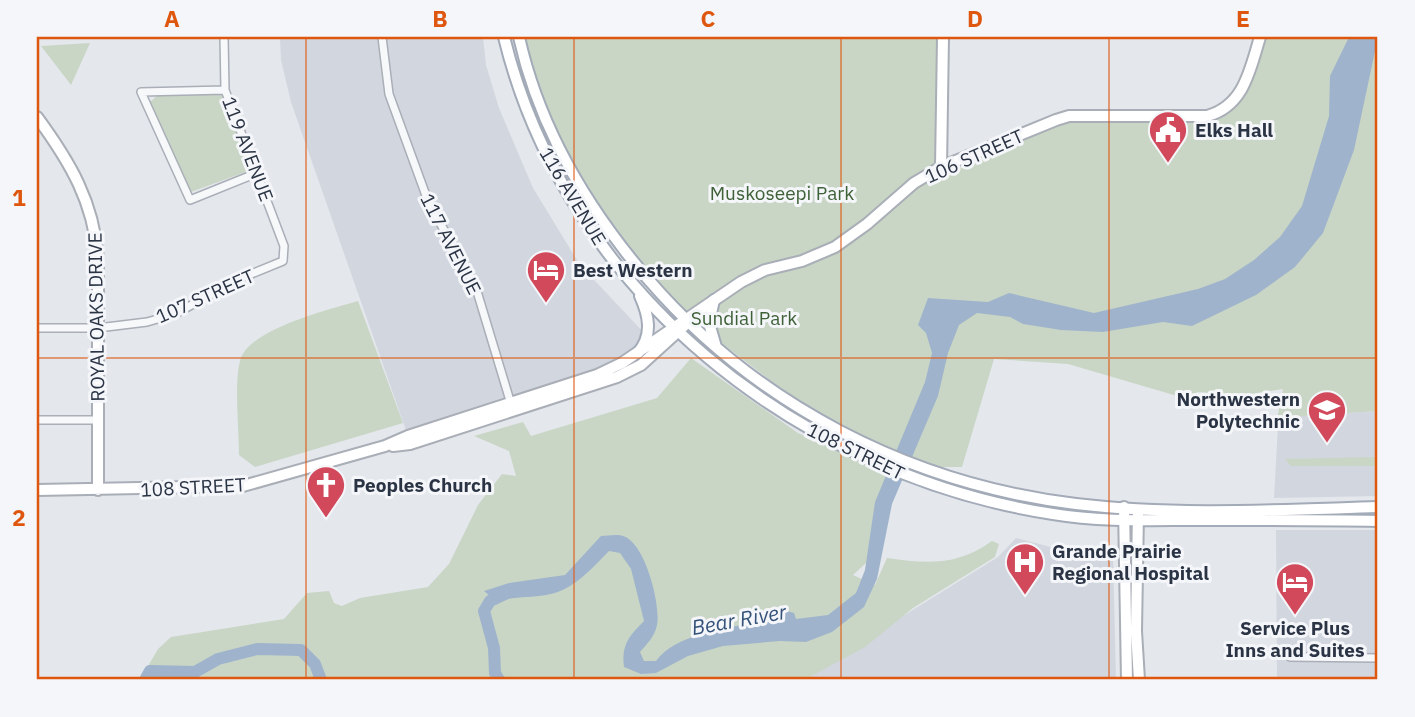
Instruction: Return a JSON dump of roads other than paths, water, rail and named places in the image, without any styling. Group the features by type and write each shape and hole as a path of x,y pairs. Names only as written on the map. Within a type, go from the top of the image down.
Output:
{"main road":[{"name":"116 AVENUE","path":"504,37 523,101 551,163 589,226 636,287 677,330"},
{"name":"116 AVENUE","path":"519,37 545,117 579,184 638,267 687,321"},
{"path":"941,167 943,37"},
{"name":"106 STREET","path":"687,321 714,300 765,270 802,261 835,247 867,225 914,183 941,167 1069,116 1217,113 1232,103 1240,92 1261,37"},
{"name":"ROYAL OAKS DRIVE","path":"37,117 67,159 88,200 98,250 98,490"},
{"path":"636,287 649,322 648,336 638,353"},
{"path":"714,300 709,323 717,349"},
{"name":"108 STREET","path":"687,321 717,349 785,400 884,453 923,468 1032,497 1124,507 1217,510 1378,507"},
{"path":"677,330 687,321"},
{"name":"108 STREET","path":"512,408 597,375 677,330"},
{"name":"108 STREET","path":"37,490 243,486 617,377 641,365 677,330"},
{"name":"108 STREET","path":"677,330 713,363 771,406 823,437 918,480 1034,511 1124,520 1378,520"},
{"path":"1124,507 1127,680"},
{"path":"1138,508 1136,631 1139,680"}],"street":[{"name":"119 AVENUE","path":"224,37 225,90 284,246 285,258"},
{"name":"117 AVENUE","path":"382,37 389,94 428,201 476,288 512,408"},
{"path":"225,90 141,92 190,200 257,173"},
{"name":"107 STREET","path":"37,328 98,328 147,322 175,314 285,258"},
{"path":"37,420 99,420"},
{"path":"1290,657 1378,658"}],"water":[{"path":"1349,37 1378,37 1354,150 1323,233 1295,267 1256,295 1192,326 1163,322 1103,332 1061,330 1023,324 1010,317 977,313 959,325 948,353 938,396 892,504 877,579 864,607 832,632 806,642 780,641 723,646 688,656 656,673 641,674 624,667 627,641 644,621 631,569 620,553 609,551 581,578 556,593 497,602 484,591 509,583 565,575 601,536 618,535 631,541 638,550 654,590 657,625 653,636 640,652 644,661 656,661 678,643 709,632 773,619 780,621 787,611 794,613 796,619 828,615 856,593 865,570 875,502 925,382 932,353 926,333 918,325 928,298 988,302 1009,293 1094,313 1198,289 1225,279 1254,260 1280,237 1302,206 1329,116 1330,76"}],"waterway":[{"name":"Bear River","path":"499,680 495,673 494,648 484,611 490,601 509,592"},
{"name":"Bear River","path":"145,680 150,671 195,672 218,659 257,649 301,650 315,664 321,680"}],"place":[{"name":"Elks Hall","path":"1168,164"},
{"name":"Best Western","path":"546,304"},
{"name":"Northwestern Polytechnic","path":"1327,444"},
{"name":"Peoples Church","path":"326,519"},
{"name":"Grande Prairie Regional Hospital","path":"1025,596"},
{"name":"Service Plus Inns and Suites","path":"1295,616"}],"park label":[{"name":"Muskoseepi Park","path":"782,193"},
{"name":"Sundial Park","path":"744,318"}]}
